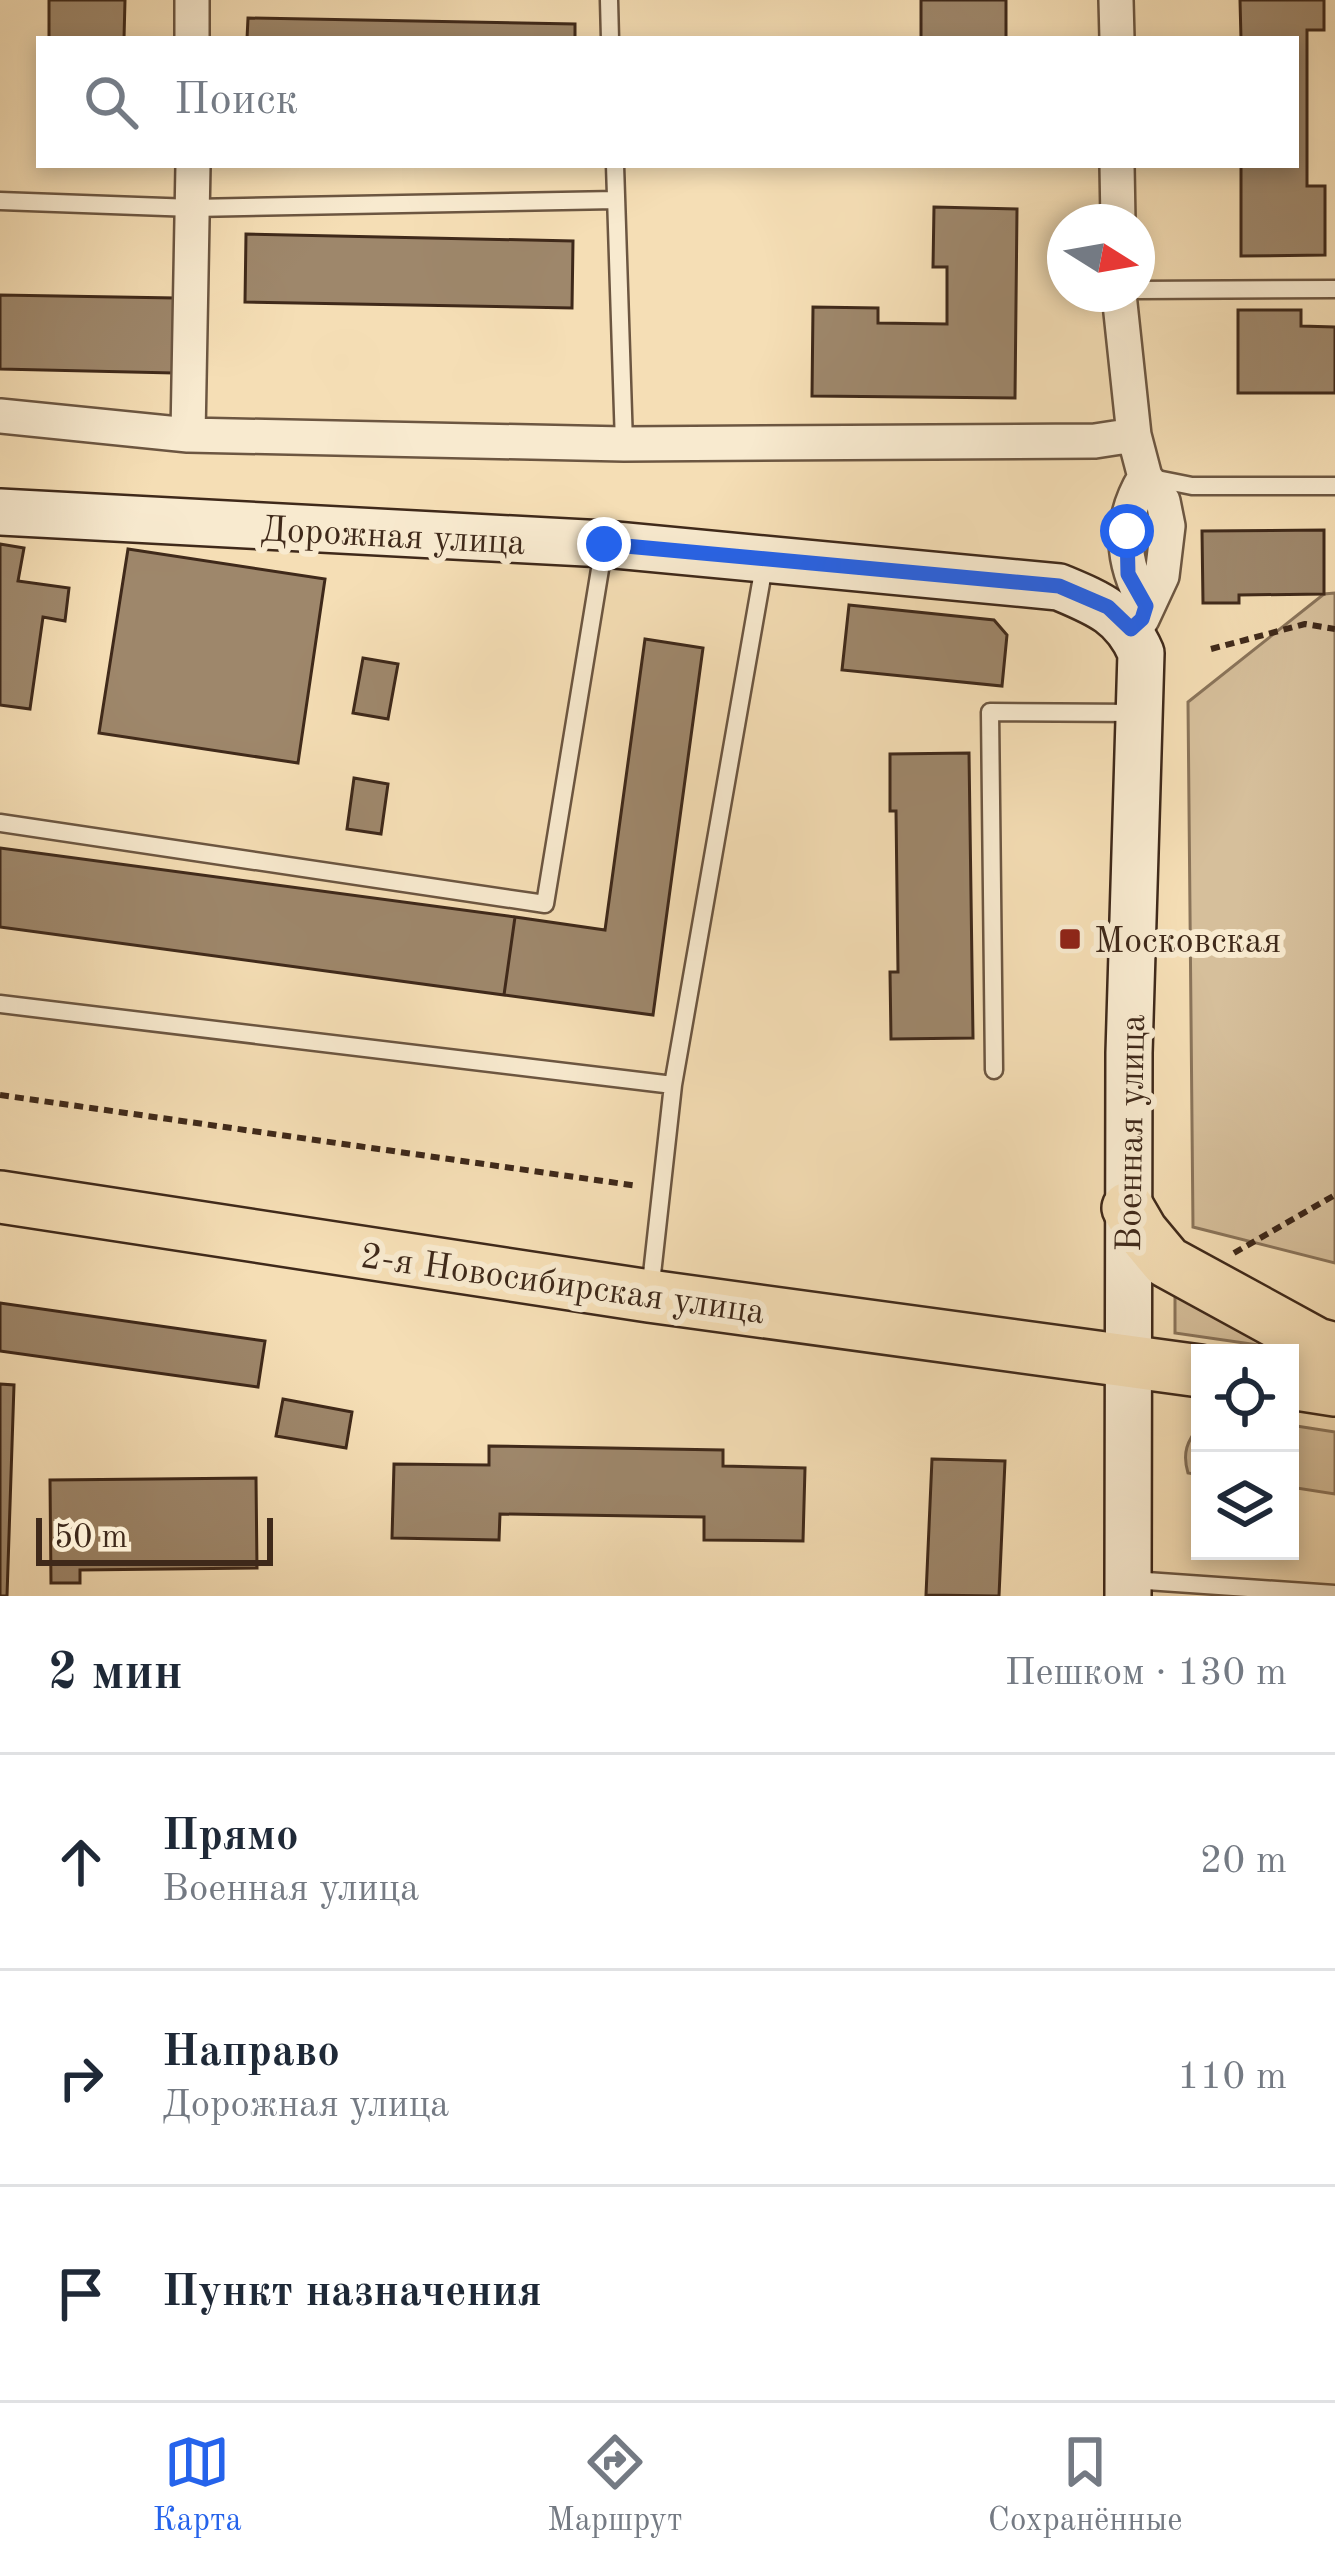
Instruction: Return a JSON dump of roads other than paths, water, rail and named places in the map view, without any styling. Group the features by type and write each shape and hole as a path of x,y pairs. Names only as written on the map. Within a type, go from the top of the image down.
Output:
{"main road":[{"name":"2-я Новосибирская улица","path":"0,1197 649,1296 1191,1370"},
{"path":"1128,1208 1167,1262 1317,1344 1335,1349"},
{"path":"1299,1385 1335,1390"}],"street":[{"path":"192,0 192,36"},
{"path":"1116,0 1117,36"},
{"path":"188,435 193,168"},
{"path":"1117,168 1118,204"},
{"path":"1120,312 1134,435 1145,477"},
{"path":"0,416 188,435 624,444 1095,441 1134,435"},
{"name":"Военная улица","path":"1128,1588 1129,1053 1141,653 1128,574 1127,531 1131,500 1145,477 1163,501 1168,526 1162,576 1138,617"},
{"name":"Дорожная улица","path":"0,512 604,544 1059,586 1138,617"}],"lane":[{"path":"609,0 610,36"},
{"path":"615,168 624,444"},
{"path":"0,201 193,208 616,200"},
{"path":"1155,290 1335,289"},
{"path":"1145,477 1192,486 1335,486"},
{"path":"0,823 545,904 604,544"},
{"path":"649,1296 673,1085 766,559"},
{"path":"994,1070 990,712 1139,712"},
{"path":"0,1004 673,1085"},
{"path":"1128,1588 1335,1594"}],"place":[{"name":"Московская","path":"1070,939"}]}
